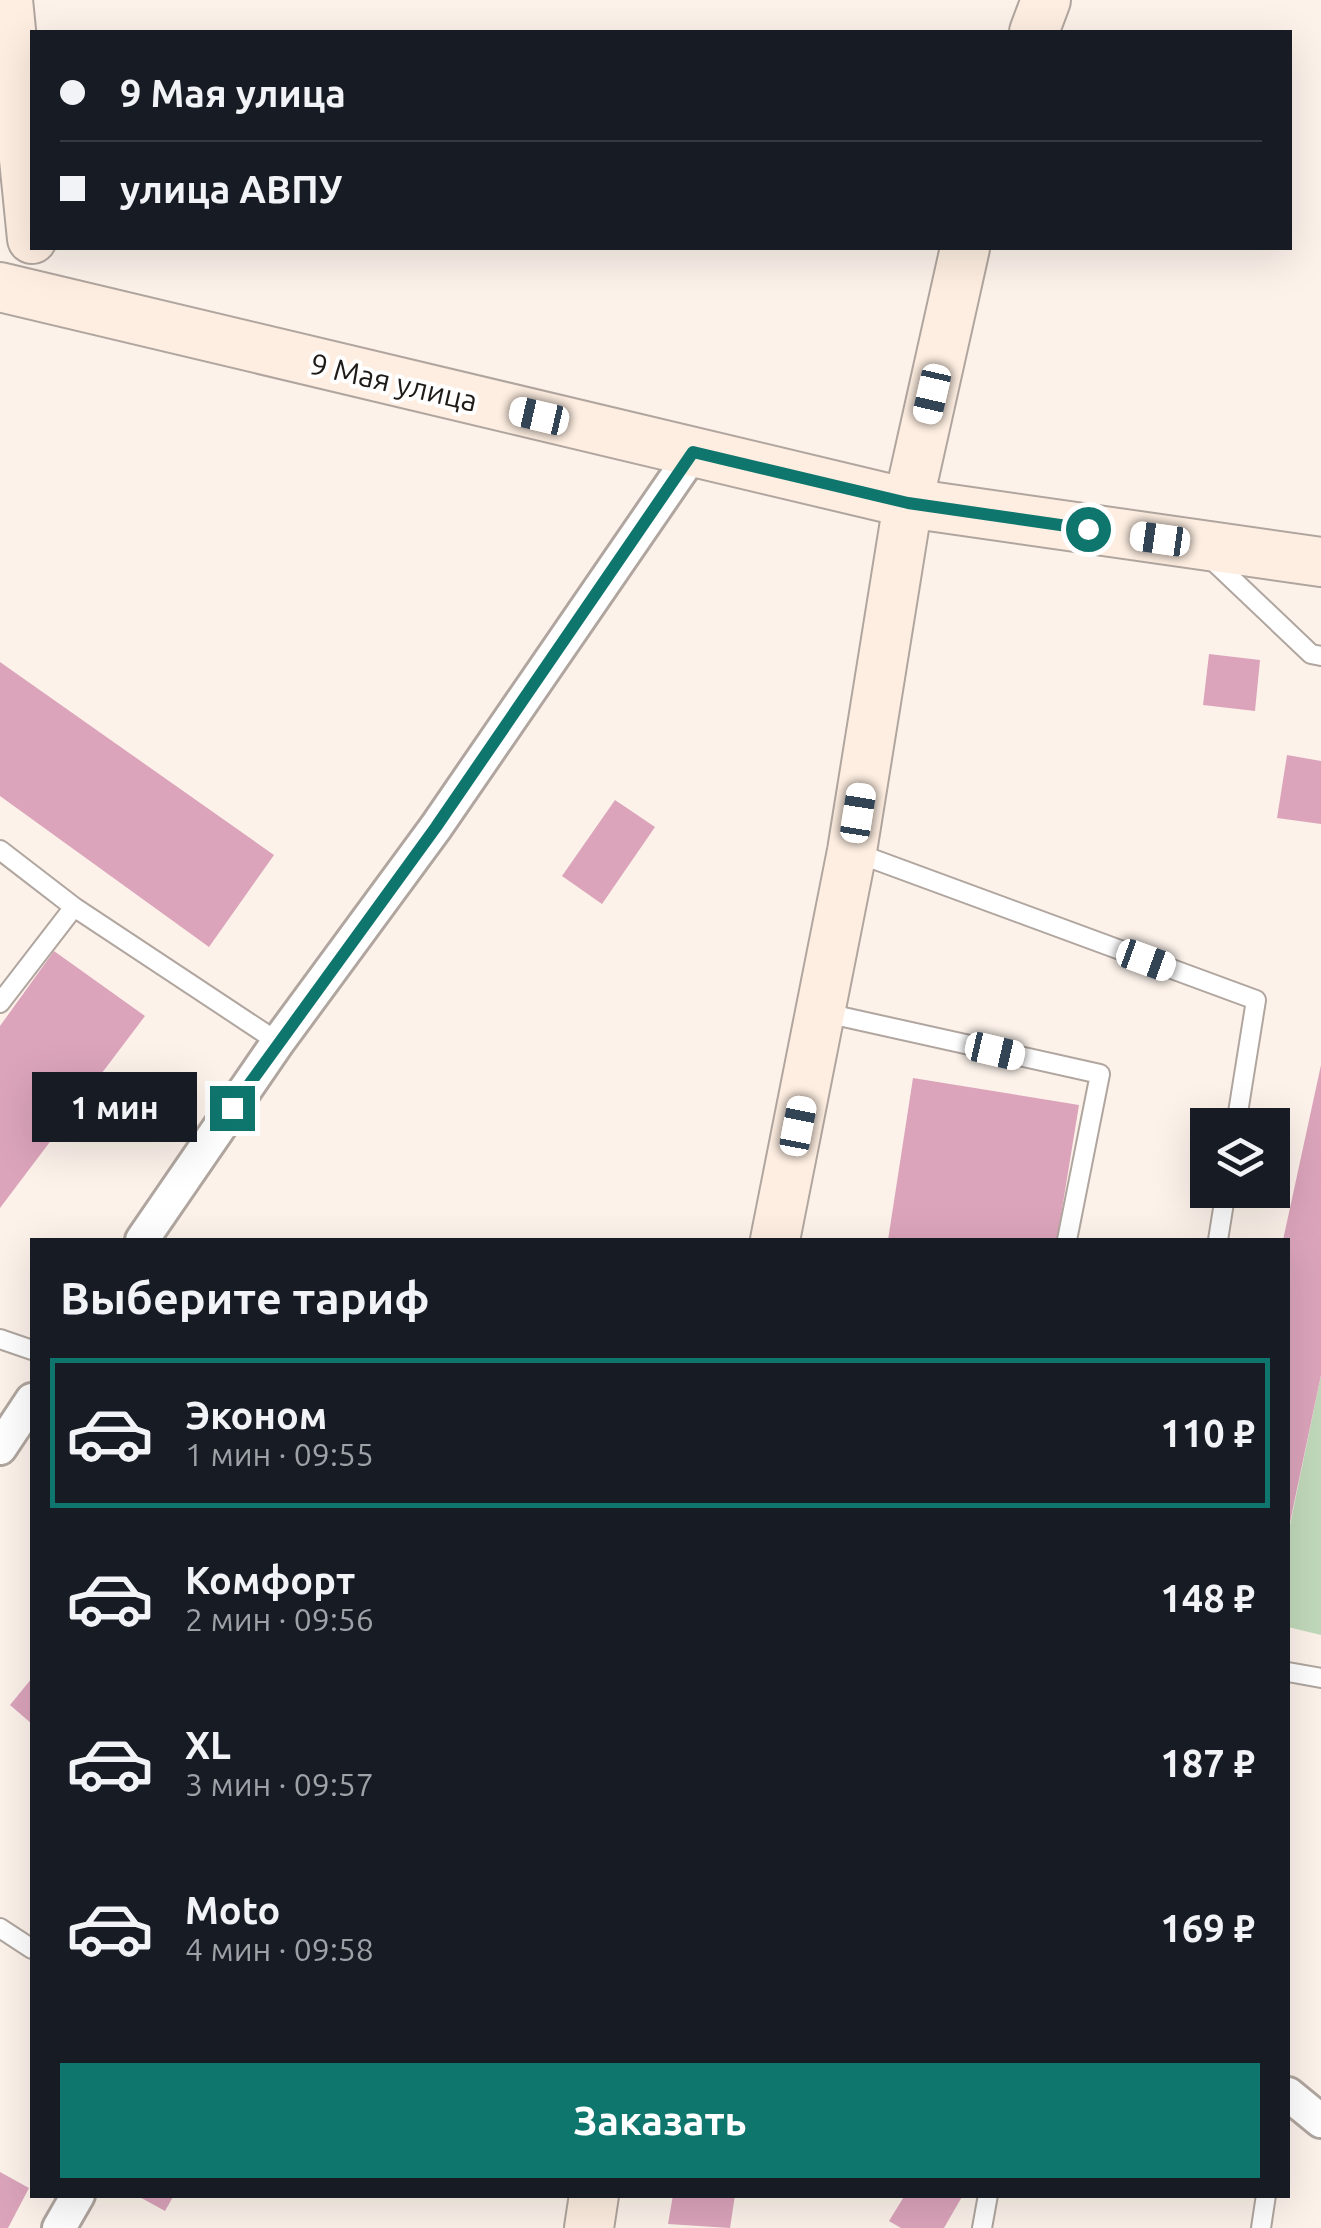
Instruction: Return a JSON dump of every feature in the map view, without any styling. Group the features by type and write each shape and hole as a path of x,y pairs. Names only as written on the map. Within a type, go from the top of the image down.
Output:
{"main road":[{"path":"8,0 30,220"},
{"path":"1035,30 1046,0"},
{"path":"19,293 32,250"},
{"path":"775,1238 852,851 908,503 965,250"},
{"name":"9 Мая улица","path":"19,293 908,503 1321,562"},
{"path":"588,2228 593,2198"}],"street":[{"path":"143,1238 278,1042 436,827 693,452"},
{"path":"0,1448 30,1403"},
{"path":"1290,2096 1321,2120"},
{"path":"59,2228 76,2198"}],"lane":[{"path":"1195,544 1311,654 1321,656"},
{"path":"0,850 74,906 278,1042"},
{"path":"852,851 1256,1000 1239,1108"},
{"path":"0,1002 74,906"},
{"path":"820,1012 1100,1074 1067,1238"},
{"path":"1218,1238 1223,1208"},
{"path":"0,1339 30,1349"},
{"path":"1290,1672 1321,1678"},
{"path":"0,1928 30,1948"},
{"path":"982,2228 987,2198"},
{"path":"1261,2228 1266,2198"}],"green space":[{"path":"1321,1375 1321,1635 1290,1627 1290,1525"}],"building":[{"path":"1209,654 1260,660 1255,711 1203,705"},
{"path":"0,662 274,855 209,947 0,796"},
{"path":"1287,755 1321,761 1321,824 1277,818"},
{"path":"615,800 655,827 602,904 562,876"},
{"path":"54,951 145,1016 0,1208 0,1026"},
{"path":"1321,1065 1321,1375 1290,1522 1290,1238 1283,1238"},
{"path":"913,1078 1079,1105 1057,1238 888,1238"},
{"path":"30,1680 30,1722 10,1705"},
{"path":"0,2172 29,2188 8,2228 0,2228"},
{"path":"141,2198 172,2198 165,2211"},
{"path":"672,2198 735,2198 730,2228 668,2224"},
{"path":"903,2198 961,2198 944,2228 901,2228 889,2221"}],"route":[{"path":"232,1108 436,827 693,452 908,503 1088,529"}]}
